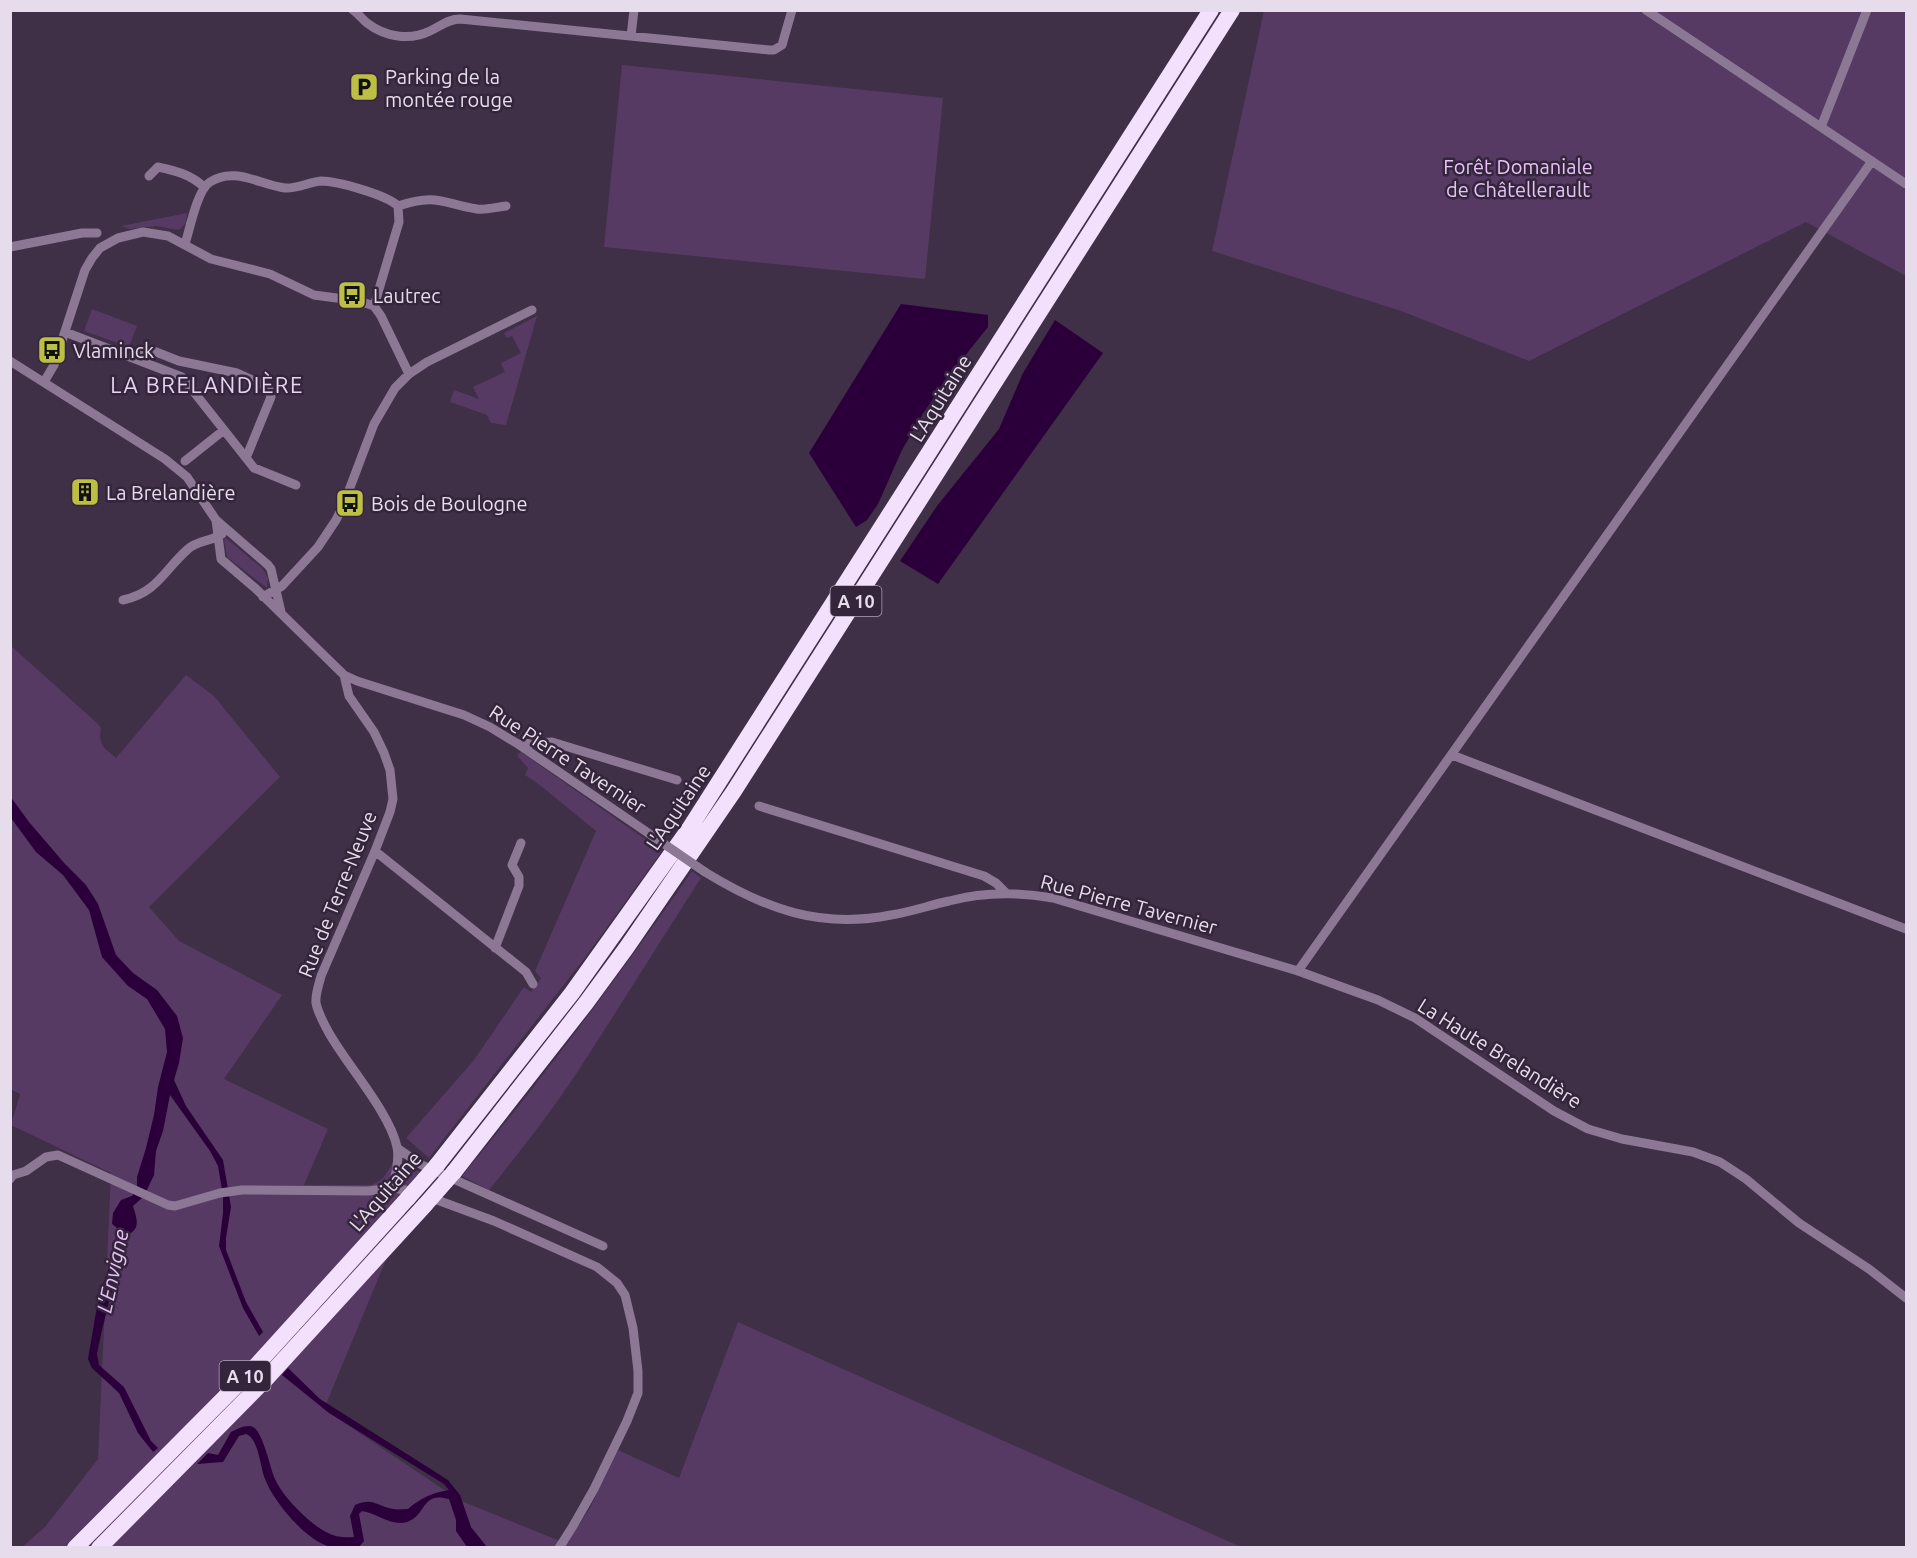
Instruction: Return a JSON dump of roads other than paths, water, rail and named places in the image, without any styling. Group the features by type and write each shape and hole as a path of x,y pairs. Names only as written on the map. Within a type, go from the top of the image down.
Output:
{"highway":[{"name":"L'Aquitaine","path":"75,1548 252,1370 335,1281 436,1165 572,993 689,829 1211,10"},
{"name":"L'Aquitaine","path":"99,1548 265,1380 425,1205 454,1172 586,1004 708,829 814,668 1232,10"}],"street":[{"path":"353,10 377,29 399,36 426,33 447,21 460,19 774,50 782,45 792,10"},
{"path":"631,36 634,10"},
{"path":"1646,10 1906,183"},
{"path":"1821,127 1867,10"},
{"path":"1298,971 1872,161"},
{"path":"149,176 158,167 195,178 204,187"},
{"path":"185,244 204,187 212,180 231,175 287,188 324,181 387,198 398,206"},
{"path":"398,206 428,198 480,209 506,206"},
{"path":"374,306 399,222 398,206"},
{"path":"10,247 82,233 97,233"},
{"path":"44,382 54,365 85,270 92,258 109,242 130,235 149,233 168,236 211,259 270,274 314,295 359,301 374,306 409,374"},
{"path":"264,597 275,591 318,547 336,520 374,424 395,388 409,374 427,362 532,310"},
{"path":"65,332 182,377 254,468 296,485"},
{"path":"136,359 146,348 178,361 237,373 268,387 271,397 246,458"},
{"name":"Rue Pierre Tavernier","path":"10,362 165,459 194,486 216,520 268,565 282,614"},
{"path":"185,461 224,430"},
{"name":"Rue Pierre Tavernier","path":"216,520 220,559 264,597 344,675 464,715 518,744 705,872 753,899 775,908 822,918 845,920 890,916 951,900 1006,893 1037,895 1080,905 1298,971"},
{"path":"123,600 134,598 150,589 189,547 224,533 230,533"},
{"name":"Rue de Terre-Neuve","path":"344,675 350,696 374,732 384,753 392,777 393,799 375,851 321,976 316,1003 332,1038 385,1118 397,1148 393,1188"},
{"path":"518,744 552,742 677,780"},
{"path":"1452,754 1906,929"},
{"path":"759,806 984,876 1006,893"},
{"path":"495,948 519,886 519,878 514,870 513,861 521,843"},
{"path":"375,851 526,972 533,984"},
{"name":"La Haute Brelandière","path":"1298,971 1378,1000 1414,1018 1554,1111 1588,1129 1622,1139 1693,1152 1720,1162 1746,1179 1799,1224 1869,1269 1906,1298"},
{"path":"397,1148 422,1165 603,1246"},
{"path":"11,1176 26,1171 46,1157 58,1155 168,1205 175,1206 233,1191 368,1191 393,1188 416,1192 494,1221 597,1267 617,1283 625,1295 633,1328 638,1393 594,1489 559,1548"}],"water":[{"path":"901,304 988,315 988,327 924,412 902,450 878,504 867,520 856,527 809,453"},
{"path":"1055,320 1103,353 938,584 900,561 937,506 999,429 1023,373"},
{"name":"L'Envigne","path":"10,796 29,822 86,885 98,904 116,955 133,973 157,990 177,1016 183,1038 174,1080 186,1106 223,1160 231,1207 226,1250 246,1302 263,1332 259,1336 243,1308 219,1246 223,1196 218,1166 170,1095 163,1131 156,1151 154,1175 144,1196 133,1206 137,1225 133,1231 123,1237 123,1257 116,1285 111,1294 97,1354 99,1365 124,1387 151,1441 158,1448 153,1452 138,1433 119,1393 92,1368 88,1359 98,1300 114,1251 117,1228 112,1224 113,1213 121,1200 132,1196 137,1187 137,1177 154,1115 167,1052 165,1029 147,999 128,986 102,957 89,910 63,875 36,852 11,818"},
{"path":"288,1368 320,1399 448,1480 460,1495 471,1527 487,1547 467,1547 456,1531 456,1520 449,1499 440,1497 433,1498 413,1519 402,1523 362,1511 359,1514 364,1541 359,1547 331,1547 312,1537 283,1509 265,1479 254,1441 246,1434 239,1436 223,1462 197,1464 208,1453 218,1455 231,1432 245,1426 253,1427 257,1430 263,1443 275,1479 290,1501 320,1528 343,1537 354,1537 350,1516 355,1505 370,1502 393,1509 408,1509 427,1496 449,1490 444,1484 329,1413 282,1375"}],"place":[{"name":"Parking de la montée rouge","path":"364,87"},
{"name":"Lautrec","path":"352,295"},
{"name":"Vlaminck","path":"52,350"},
{"name":"La Brelandière","path":"85,492"},
{"name":"Bois de Boulogne","path":"350,503"}],"district":[{"name":"LA BRELANDIÈRE","path":"207,384"}],"park label":[{"name":"Forêt Domaniale de Châtellerault","path":"1518,178"}]}
